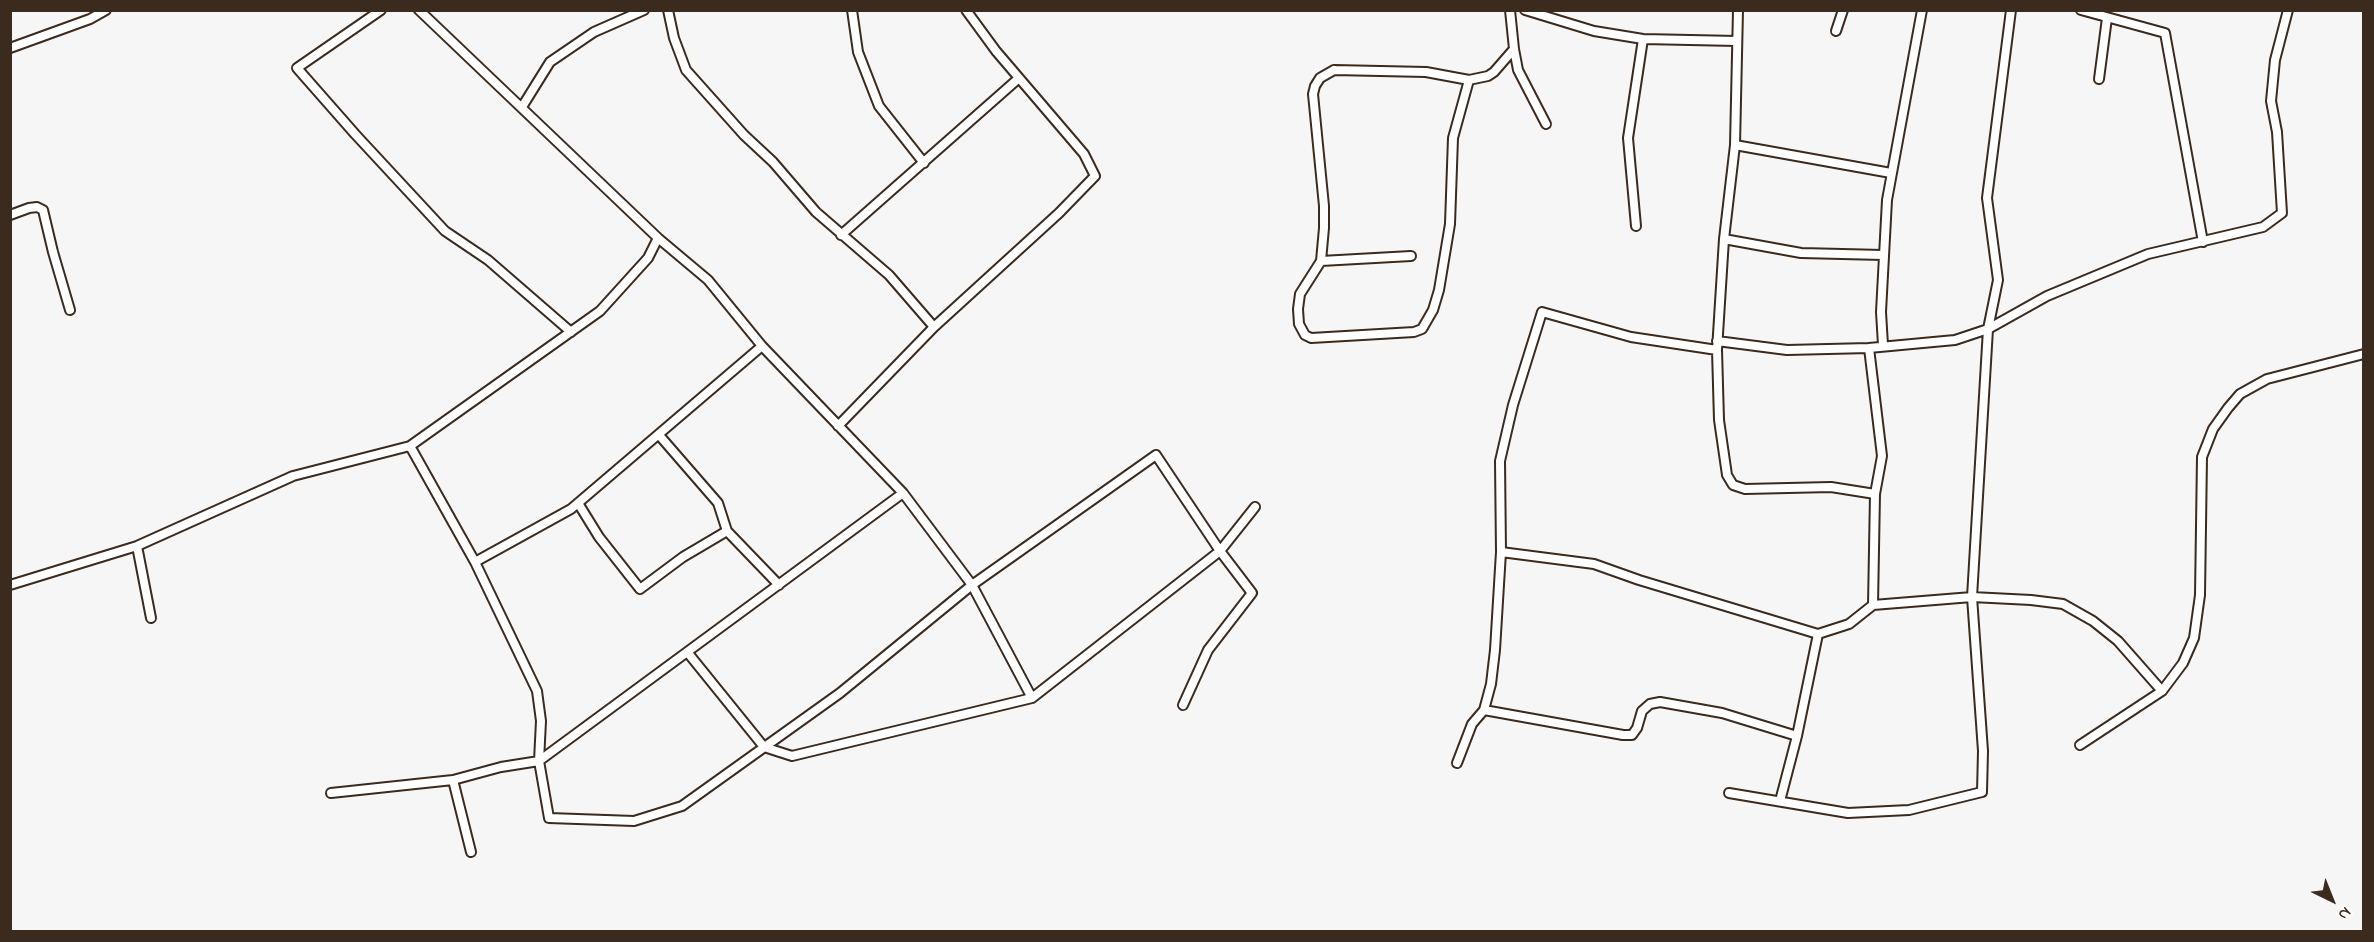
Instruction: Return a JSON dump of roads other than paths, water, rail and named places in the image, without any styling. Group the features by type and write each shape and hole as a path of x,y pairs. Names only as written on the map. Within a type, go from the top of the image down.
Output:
{"street":[{"path":"10,48 90,19 106,10"},
{"path":"381,10 297,68 445,231 488,260 571,332"},
{"path":"419,10 658,238 708,280 762,346 903,493 972,585 1032,698"},
{"path":"522,107 550,62 594,32 644,10"},
{"path":"668,10 674,38 686,70 744,135 773,162 816,212 889,275 934,327"},
{"path":"852,10 858,52 879,106 924,163"},
{"path":"838,426 934,327 1094,179 1094,172 1084,154 1019,78 966,10"},
{"path":"1510,10 1514,49 1523,82 1546,124"},
{"path":"1525,10 1594,31 1643,39 1737,41"},
{"path":"1738,10 1735,145 1724,239 1717,341 1719,420 1727,475 1733,485 1745,489 1831,487 1875,494"},
{"path":"1836,31 1843,10"},
{"path":"1883,345 1881,312 1883,255 1891,173 1922,10"},
{"path":"1729,793 1848,813 1909,810 1982,792 1983,751 1972,597 1988,329 1998,280 1987,198 2011,10"},
{"path":"2081,10 2165,33 2203,242"},
{"path":"1717,341 1787,350 1869,348 1955,340 1988,329 2047,296 2148,254 2263,227 2282,213 2277,132 2271,101 2275,60 2288,10"},
{"path":"2099,79 2107,18"},
{"path":"1636,226 1628,138 1643,39"},
{"path":"1468,80 1453,138 1450,224 1438,290 1433,310 1422,329 1414,332 1307,337 1299,324 1298,309 1300,294 1321,261 1324,206 1313,94 1320,78 1334,70 1426,72 1468,80 1488,76 1494,72 1514,49"},
{"path":"842,235 1019,78"},
{"path":"1735,145 1891,173"},
{"path":"10,215 29,208 37,207 43,210 70,310"},
{"path":"10,585 137,546 293,476 410,446 600,311 648,258 658,238"},
{"path":"1724,239 1802,253 1883,255"},
{"path":"1321,261 1411,256"},
{"path":"1457,763 1472,724 1484,710 1491,684 1501,552 1500,461 1513,405 1542,312 1632,337 1717,350"},
{"path":"475,562 578,504 762,346"},
{"path":"1869,348 1882,456 1875,494 1873,605"},
{"path":"2080,745 2162,691 2183,663 2194,638 2200,595 2202,458 2213,429 2240,394 2267,379 2364,354"},
{"path":"659,435 718,503 728,531 779,585"},
{"path":"410,446 475,562 537,691 541,720 539,761 549,818 634,821 682,806 840,693 972,585 1156,455 1220,551 1252,593 1208,650 1183,705"},
{"path":"331,793 453,780 501,767 539,761 903,493"},
{"path":"578,504 599,537 640,589 683,557 728,531"},
{"path":"688,653 764,747 792,756 902,727 1032,698 1220,551 1255,507"},
{"path":"137,546 152,618"},
{"path":"1501,552 1594,564 1639,580 1818,634 1849,624 1873,605 1972,597 2063,604 2093,621 2118,641 2162,691"},
{"path":"1780,801 1797,736 1818,634"},
{"path":"1484,710 1632,735 1637,728 1642,711 1650,704 1660,702 1722,713 1797,736"},
{"path":"453,780 471,852"}]}
